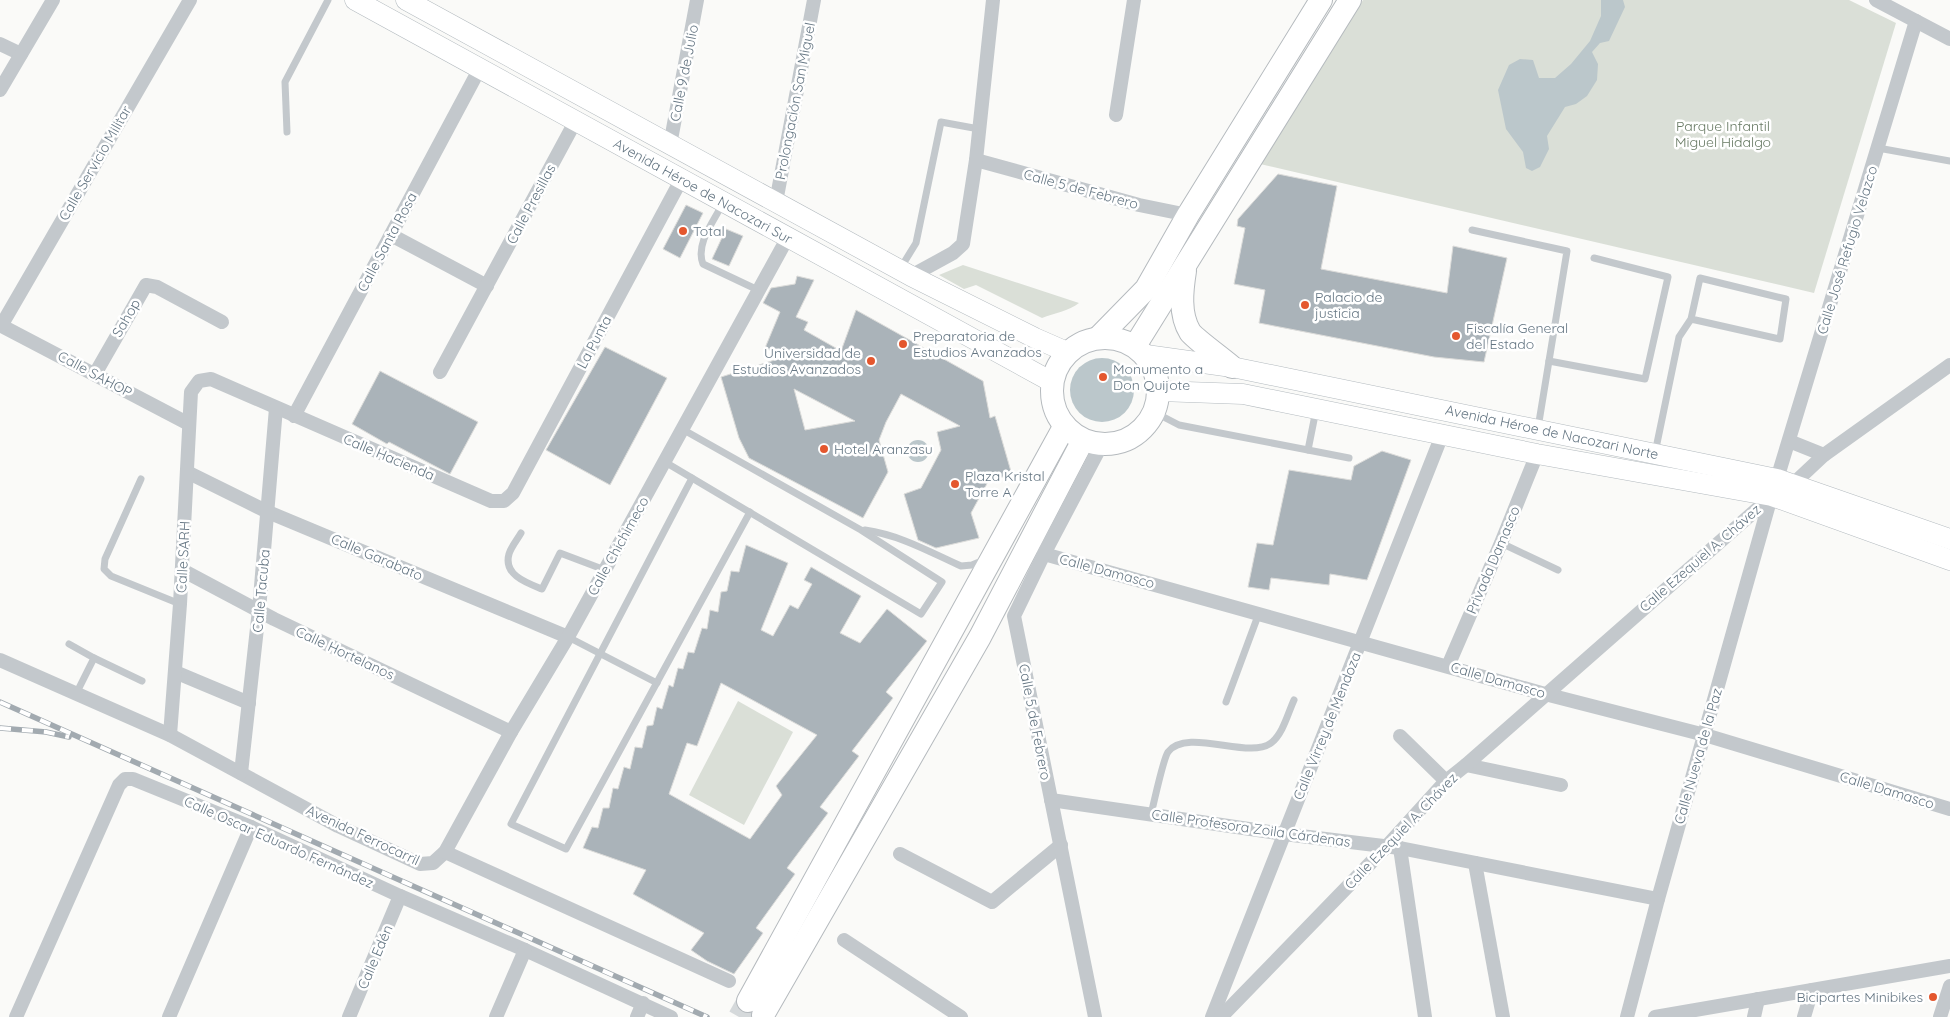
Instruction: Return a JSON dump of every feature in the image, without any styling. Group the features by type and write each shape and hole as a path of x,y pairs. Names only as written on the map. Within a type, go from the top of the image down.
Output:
{"main road":[{"name":"Avenida Héroe de Nacozari Sur","path":"355,0 1052,382"},
{"name":"Avenida Héroe de Nacozari Sur","path":"406,0 905,273 1067,352"},
{"path":"1099,337 1146,289 1188,215 1321,0"},
{"path":"1140,350 1186,265 1350,0"},
{"path":"1186,265 1182,287 1182,309 1190,332 1232,367"},
{"path":"1099,337 1116,338 1140,350 1155,370 1156,402 1142,429 1122,442 1093,442 1064,427 1058,418 1052,402 1052,382 1056,367 1067,352 1081,342 1099,337"},
{"name":"Avenida Héroe de Nacozari Norte","path":"1140,350 1232,367 1654,454 1780,487 1950,539"},
{"name":"Avenida Héroe de Nacozari Norte","path":"1156,402 1243,394 1537,454 1780,487 1950,560"},
{"path":"1064,427 993,556 756,1008 980,637 1093,442"}],"street":[{"path":"0,90 53,0"},
{"name":"Calle Servicio Militar","path":"1,325 190,0"},
{"name":"Calle 9 de Julio","path":"670,145 698,0"},
{"name":"Prolongación San Miguel","path":"776,202 814,0"},
{"path":"905,273 953,253 963,244 976,160 993,0"},
{"path":"1116,114 1134,0"},
{"path":"1876,0 1950,39"},
{"name":"Calle José Refugio Velazco","path":"1780,487 1789,441 1916,22"},
{"path":"0,44 21,54"},
{"name":"Calle Santa Rosa","path":"294,416 480,68"},
{"name":"Calle Presillas","path":"440,372 575,122"},
{"name":"Calle 5 de Febrero","path":"976,160 1138,206 1188,215"},
{"name":"La Punta","path":"504,501 513,493 682,180"},
{"path":"391,235 487,286"},
{"name":"Calle Chichimeco","path":"445,852 511,732 568,637 788,237"},
{"name":"Sahop","path":"94,374 146,284 157,286 222,322"},
{"name":"Calle SAHOP","path":"1,325 190,424"},
{"name":"Calle Ezequiel A. Chávez","path":"1221,1017 1394,847 1446,781 1780,487 1950,365"},
{"name":"Calle Hacienda","path":"199,381 211,379 491,501 504,501"},
{"name":"Calle SARH","path":"170,735 176,672 191,392 199,381"},
{"name":"Calle Tacuba","path":"241,773 259,610 276,408"},
{"name":"Calle Virrey de Mendoza","path":"1212,1017 1442,435"},
{"path":"1789,441 1824,455"},
{"name":"Calle 5 de Febrero","path":"1093,442 1044,554 1014,616 1095,1017"},
{"name":"Privada Damasco","path":"1448,666 1537,454"},
{"name":"Calle Garabato","path":"187,472 268,512 568,637"},
{"name":"Calle Nueva de la Paz","path":"1627,1017 1704,735 1780,487"},
{"name":"Calle Damasco","path":"1044,554 1545,694 1704,735 1950,809"},
{"name":"Calle Hortelanos","path":"182,570 259,610 511,732"},
{"name":"Avenida Ferrocarril","path":"0,660 170,735 338,826 420,864 433,863 445,852"},
{"path":"176,672 249,703"},
{"path":"1400,736 1446,781"},
{"path":"1466,765 1561,784"},
{"name":"Calle Oscar Eduardo Fernández","path":"16,1017 119,785 125,778 133,779 251,827 671,1017"},
{"name":"Calle Profesora Zoila Cárdenas","path":"1051,800 1284,834 1394,847 1658,900"},
{"path":"168,1017 251,827"},
{"path":"900,854 992,902 1061,845"},
{"path":"1394,847 1425,1017"},
{"path":"445,852 729,981"},
{"path":"1475,862 1502,1017"},
{"name":"Calle Edén","path":"350,1017 400,896"},
{"path":"844,940 961,1017"},
{"path":"496,1017 525,950"},
{"path":"1654,1017 1950,966"},
{"path":"1940,1017 1950,986"},
{"path":"1804,1017 1812,990"},
{"path":"1754,1017 1758,999"},
{"path":"637,1017 643,1004"}],"lane":[{"path":"287,132 285,82 328,0"},
{"path":"905,273 916,243 940,122 978,129"},
{"path":"1878,148 1950,161"},
{"path":"724,203 702,243 700,254 703,264 758,290"},
{"path":"1472,230 1567,251 1538,429"},
{"path":"1549,361 1645,379 1668,277 1594,258"},
{"path":"1654,454 1679,337 1691,319 1700,278 1786,299 1780,339 1691,319"},
{"path":"1156,402 1179,426 1349,458"},
{"path":"1308,450 1316,409"},
{"path":"665,462 921,614 942,582 860,530 682,429"},
{"path":"692,478 511,824 566,849 750,512"},
{"path":"141,479 105,559 104,569 111,576 180,604"},
{"path":"860,530 884,533 899,538 961,566 972,565 993,556"},
{"path":"521,533 509,555 510,568 516,577 526,582 542,589 560,553 605,570"},
{"path":"1501,543 1558,570"},
{"path":"1226,702 1259,613"},
{"path":"568,637 657,683"},
{"path":"69,644 142,681"},
{"path":"76,694 94,658"},
{"path":"1151,814 1168,752 1178,744 1190,742 1259,748 1270,744 1279,734 1294,700"}],"green space":[{"name":"Parque Infantil Miguel Hidalgo","path":"1363,0 1849,0 1896,23 1814,293 1260,164"},
{"path":"963,265 1079,303 1066,310 1042,318 976,285 964,289 939,275"},
{"path":"738,701 793,732 744,825 689,795"}],"shaded area":[{"path":"1601,0 1623,0 1625,7 1609,41 1600,43 1592,52 1598,64 1597,80 1587,96 1576,104 1565,107 1547,136 1549,149 1540,167 1532,171 1526,168 1523,152 1506,129 1498,90 1509,65 1520,59 1533,60 1539,78 1555,78 1571,64 1590,41 1601,16"},
{"path":"1102,358 1120,364 1128,372 1134,390 1128,408 1120,416 1102,422 1084,416 1076,408 1070,390 1076,372 1084,364"},
{"path":"918,440 926,443 929,451 926,459 918,462 910,459 907,451 910,443"}],"building":[{"path":"1278,174 1337,186 1321,269 1447,293 1453,246 1507,258 1484,362 1434,357 1259,323 1265,290 1234,284 1245,228 1237,226 1238,219"},
{"name":"Total","path":"686,205 703,213 680,258 663,249"},
{"name":"Total","path":"726,229 743,236 729,266 712,259"},
{"path":"797,276 814,280 796,317 808,322 804,330 841,351 856,310 983,381 990,418 995,416 1012,475 989,480 971,513 979,538 936,548 918,540 904,494 921,488 941,450 937,432 960,426 901,394 879,440 888,472 863,518 749,458 739,438 721,377 784,357 765,348 780,312 763,303 771,288 795,284","holes":["794,389 855,421 805,430"]},
{"path":"605,347 667,378 610,485 546,450"},
{"path":"380,371 478,422 450,474 389,442 387,444 352,424"},
{"path":"1382,451 1411,460 1367,580 1330,574 1329,585 1271,578 1269,590 1248,587 1257,543 1273,545 1289,470 1351,480 1354,466"},
{"path":"746,545 788,563 761,630 773,636 790,605 798,609 812,584 804,580 811,567 861,596 840,633 860,643 887,609 927,641 886,692 893,698 852,751 859,756 820,807 828,813 787,868 795,874 756,928 763,933 734,974 707,961 691,950 704,933 633,894 646,870 583,848 592,827 598,828 603,808 609,808 613,788 618,789 624,767 630,769 635,747 642,748 647,726 653,725 657,707 662,709 669,685 673,687 678,668 683,669 688,652 694,653 702,628 707,629 710,610 718,612 721,592 727,591 731,571 739,572","holes":["721,683 817,735 776,786 782,795 750,839 669,794 687,743 697,746"]}],"tunnel":[{"path":"739,1017 748,1001"}],"railway":[{"path":"0,702 707,1017"},
{"path":"0,728 46,732 69,737"}],"place":[{"name":"Total","path":"683,231"},
{"name":"Palacio de justicia","path":"1305,305"},
{"name":"Fiscalía General del Estado","path":"1456,336"},
{"name":"Preparatoria de Estudios Avanzados","path":"903,344"},
{"name":"Universidad de Estudios Avanzados","path":"871,361"},
{"name":"Monumento a Don Quijote","path":"1103,377"},
{"name":"Hotel Aranzasu","path":"824,449"},
{"name":"Plaza Kristal Torre A","path":"955,484"},
{"name":"Bicipartes Minibikes","path":"1933,997"}]}
